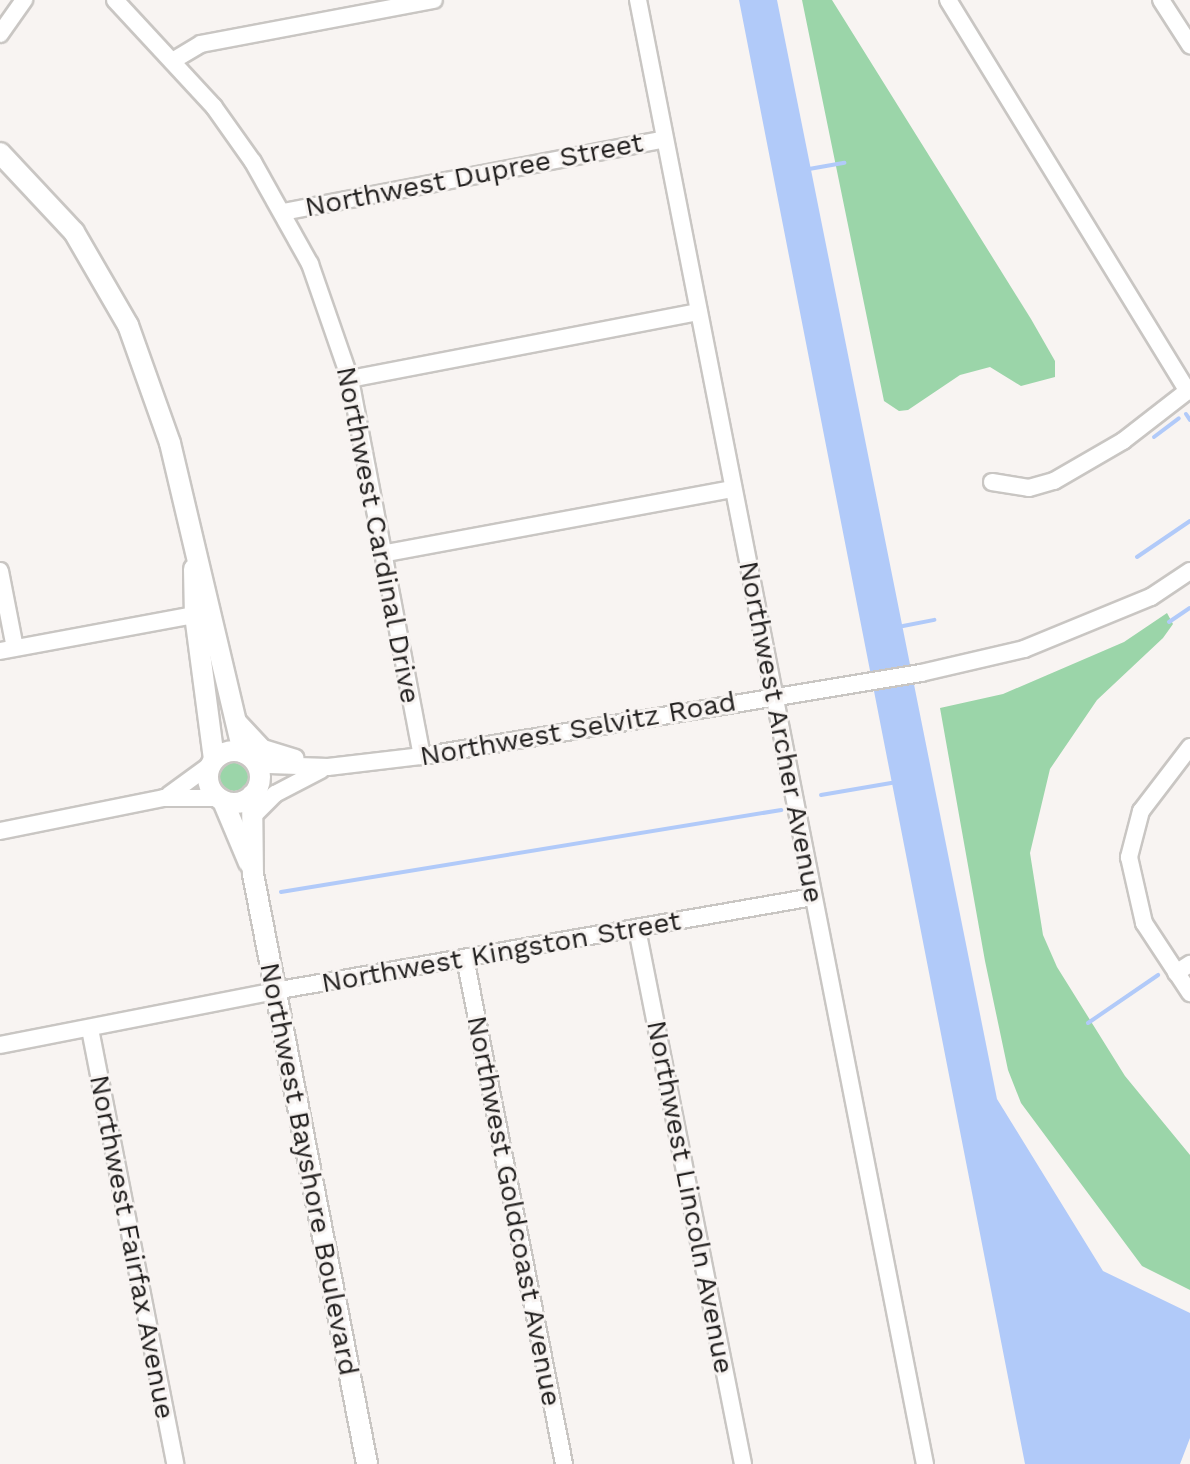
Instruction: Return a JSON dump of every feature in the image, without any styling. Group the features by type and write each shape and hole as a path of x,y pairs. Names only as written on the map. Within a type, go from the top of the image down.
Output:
{"main road":[{"path":"0,153 74,232 128,325 170,443 195,565 211,604 236,719 248,756 259,771 254,800 238,803 220,799 208,779 212,762 195,615 195,565"},
{"path":"212,762 226,752 248,756"},
{"name":"Northwest Bayshore Boulevard","path":"220,799 253,874"},
{"name":"Northwest Bayshore Boulevard","path":"254,800 253,874 367,1464"}],"street":[{"path":"0,34 24,0"},
{"name":"Northwest Cardinal Drive","path":"115,0 174,60 214,107 283,212 310,264 350,379 387,553 422,756"},
{"path":"174,60 201,44 434,0"},
{"name":"Northwest Archer Avenue","path":"638,0 925,1464"},
{"path":"948,0 1189,390 1123,441 1054,481 1029,488 992,482"},
{"path":"1161,0 1190,45"},
{"name":"Northwest Dupree Street","path":"283,212 664,139"},
{"path":"350,379 699,312"},
{"path":"387,553 733,489"},
{"path":"0,571 7,650 195,615"},
{"name":"Northwest Selvitz Road","path":"248,756 269,765 323,768 422,756 921,673 1024,649 1151,597 1190,571"},
{"path":"236,719 263,748 323,768"},
{"path":"1190,747 1141,811 1129,857 1138,910 1183,968 1190,993"},
{"path":"164,798 212,762"},
{"name":"Northwest Selvitz Road","path":"254,800 323,768"},
{"path":"0,831 164,798 220,799"},
{"name":"Northwest Kingston Street","path":"0,1045 274,991 813,897"},
{"name":"Northwest Lincoln Avenue","path":"637,929 743,1464"},
{"name":"Northwest Goldcoast Avenue","path":"465,958 564,1464"},
{"name":"Northwest Fairfax Avenue","path":"90,1029 175,1464"}],"green space":[{"path":"802,0 832,0 1031,319 1055,361 1055,377 1021,386 990,367 960,375 908,410 899,411 884,401"},
{"path":"1167,613 1173,624 1163,638 1097,700 1050,769 1030,853 1043,935 1057,967 1125,1076 1190,1155 1190,1290 1142,1266 1021,1103 1008,1070 985,961 940,708 1003,694 1124,642"},
{"path":"234,761 245,765 249,776 245,787 234,791 223,787 219,776 223,765"}],"water":[{"path":"739,0 777,0 997,1099 1103,1271 1190,1313 1190,1438 1180,1464 1025,1464"}],"waterway":[{"path":"809,169 844,163"},
{"path":"1186,414 1190,420"},
{"path":"1154,437 1179,418"},
{"path":"1137,557 1190,521"},
{"path":"1169,622 1190,608"},
{"path":"903,626 934,620"},
{"path":"821,795 897,782"},
{"path":"281,892 781,810"},
{"path":"1088,1023 1158,975"}]}
